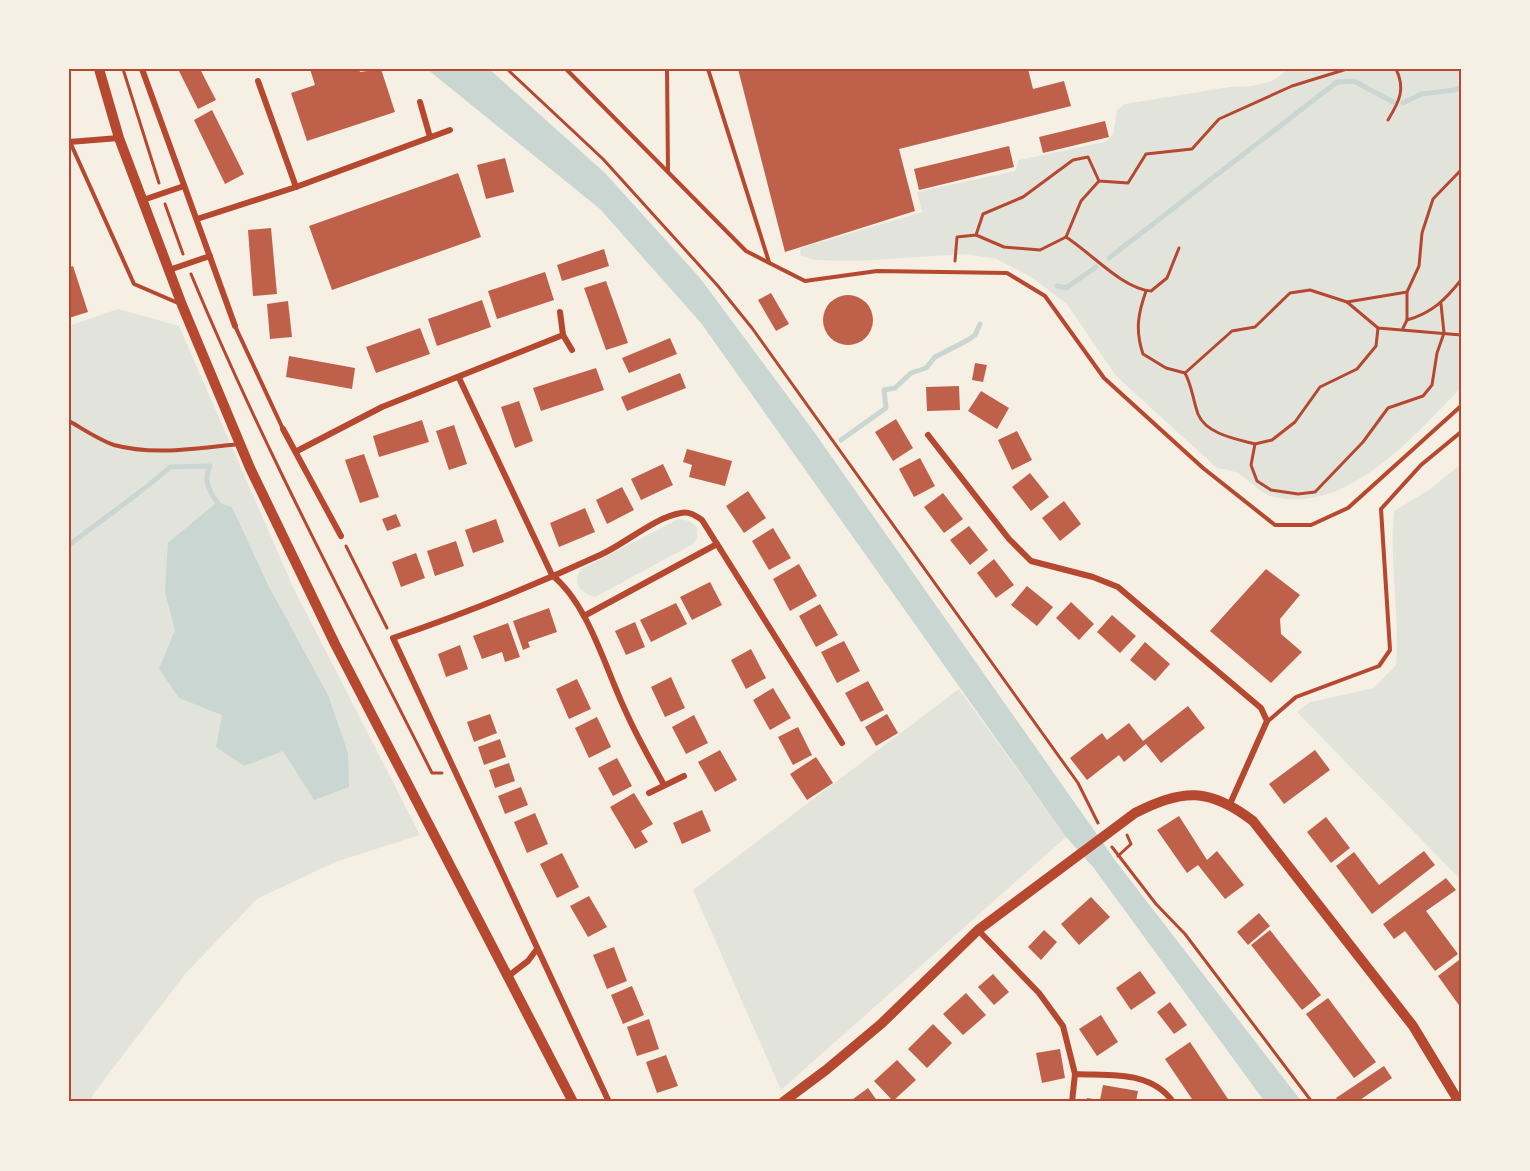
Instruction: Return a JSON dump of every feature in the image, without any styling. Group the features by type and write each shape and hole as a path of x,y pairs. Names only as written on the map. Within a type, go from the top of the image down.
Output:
{"main road":[{"path":"99,69 119,138 182,305 239,444 335,644 573,1102"},
{"path":"783,1102 881,1024 978,930 1119,824 1158,801 1184,796 1209,796 1230,804 1253,821 1413,1026 1459,1102"}],"street":[{"path":"141,69 235,326"},
{"path":"258,81 296,187"},
{"path":"420,102 430,137"},
{"path":"197,219 296,187 450,129"},
{"path":"70,140 119,138"},
{"path":"143,200 184,186"},
{"path":"169,270 210,256"},
{"path":"560,312 563,335 572,350"},
{"path":"297,451 382,407 563,335"},
{"path":"459,378 552,575 568,588 584,616 626,713 664,785"},
{"path":"283,429 297,451 341,536"},
{"path":"928,435 1009,540 1031,561 1093,577 1118,587 1261,708 1267,721 1230,804"},
{"path":"609,1102 393,638 440,622 601,555 682,512 702,520 842,743"},
{"path":"584,616 717,544"},
{"path":"649,793 684,776"},
{"path":"978,930 1039,993 1062,1026 1075,1074 1072,1102"},
{"path":"507,977 528,961 537,949"},
{"path":"1075,1074 1137,1078 1152,1082 1173,1102"}],"lane":[{"path":"566,69 746,251 805,281 877,271 1007,273 1045,296 1104,378 1203,468 1275,525 1311,525 1348,508 1461,406"},
{"path":"667,69 668,172"},
{"path":"708,69 769,263"},
{"path":"70,140 134,284 182,305"},
{"path":"235,326 283,429"},
{"path":"69,421 113,444 145,450 189,449 239,444"},
{"path":"1267,721 1296,697 1379,666 1390,650 1381,508 1421,465 1461,432"}],"path":[{"path":"123,69 162,194 187,264 234,377 432,772 456,774"},
{"path":"507,69 570,127 657,218 752,328 1078,783 1100,828"},
{"path":"1099,181 1128,183 1146,154 1192,149 1219,119 1292,86 1347,69"},
{"path":"1388,120 1401,98 1401,80 1396,69"},
{"path":"976,235 983,214 1023,197 1073,160 1088,157 1099,181"},
{"path":"1402,329 1407,320 1407,292 1419,266 1422,233 1433,199 1461,170"},
{"path":"954,272 957,237 976,235 1004,247 1040,250 1066,237 1081,201 1099,181"},
{"path":"1066,237 1088,251 1111,272 1138,290 1146,291 1151,291 1167,278 1179,248"},
{"path":"1407,320 1423,316 1441,304 1461,280"},
{"path":"1185,373 1232,331 1255,327 1290,293 1310,290 1347,302 1378,328 1461,335"},
{"path":"1146,291 1137,318 1137,338 1143,354 1166,368 1185,373 1193,387 1199,415 1207,427 1255,444 1272,440 1295,422 1320,387 1357,369 1376,346 1378,328"},
{"path":"1347,302 1407,292"},
{"path":"1255,444 1251,465 1257,482 1271,490 1298,494 1315,492 1363,442 1388,408 1423,396 1432,384 1437,353 1444,333 1441,304"},
{"path":"341,536 393,638"},
{"path":"1118,856 1131,844 1119,824"},
{"path":"1106,837 1118,856 1185,934 1312,1102"}],"shaded area":[{"path":"427,69 489,69 605,173 700,278 812,429 1117,863 1302,1102 1265,1102 1093,867 1066,837 701,323 600,209"},
{"path":"1289,69 1461,69 1461,388 1401,448 1378,467 1328,494 1302,499 1274,497 1264,493 1235,472 1217,468 1116,376 1067,304 1031,277 996,259 966,254 857,261 814,260 800,255 801,248 922,212 917,192 1015,171 1019,160 1105,142 1113,134 1117,110 1125,104 1229,87 1252,86 1272,81"},
{"path":"118,309 179,326 293,587 420,835 335,862 257,899 186,973 94,1093 90,1102 69,1102 69,326"},
{"path":"1461,464 1461,880 1297,712 1310,702 1374,688 1396,665 1394,511 1429,490"},
{"path":"217,502 232,507 267,583 328,695 348,753 349,787 314,800 283,751 244,766 216,747 222,715 179,698 159,669 175,630 165,592 168,543"},
{"path":"679,519 689,521 697,527 697,538 693,544 595,597 585,593 579,587 577,579 581,569"},
{"path":"959,689 1066,837 781,1090 693,890"}],"building":[{"path":"178,69 200,69 216,100 198,109"},
{"path":"310,69 359,69 360,72 381,69 395,112 307,141 291,93 315,85"},
{"path":"738,69 1028,69 1033,89 1064,81 1071,106 899,149 915,211 785,252"},
{"path":"212,110 244,174 225,184 194,120"},
{"path":"1105,121 1109,137 1043,153 1039,137"},
{"path":"1009,146 1014,167 919,190 914,169"},
{"path":"505,158 514,192 486,199 477,165"},
{"path":"458,173 481,237 332,290 309,226"},
{"path":"271,228 277,294 253,296 248,230"},
{"path":"604,249 609,266 562,281 557,265"},
{"path":"73,266 88,312 69,318 69,267"},
{"path":"545,272 554,300 497,319 488,291"},
{"path":"606,281 628,343 606,350 584,288"},
{"path":"771,293 789,324 776,331 758,300"},
{"path":"848,295 866,302 873,320 866,338 848,345 830,338 823,320 830,302"},
{"path":"482,300 491,327 437,346 428,319"},
{"path":"288,301 292,337 270,339 267,304"},
{"path":"420,328 430,354 376,373 366,347"},
{"path":"670,338 677,354 629,373 622,358"},
{"path":"289,356 355,368 352,389 286,377"},
{"path":"975,363 987,365 983,382 972,380"},
{"path":"596,368 604,390 541,411 533,388"},
{"path":"680,373 686,388 627,411 621,397"},
{"path":"959,386 960,410 927,411 926,387"},
{"path":"981,391 1009,408 997,429 968,411"},
{"path":"519,401 533,441 515,448 501,407"},
{"path":"896,419 913,448 893,461 875,432"},
{"path":"422,420 429,442 379,457 373,436"},
{"path":"454,425 467,464 449,470 436,431"},
{"path":"1017,431 1032,460 1012,470 998,440"},
{"path":"687,449 732,461 725,486 689,477 692,465 683,462"},
{"path":"364,454 379,497 360,503 345,460"},
{"path":"920,458 935,486 914,497 899,469"},
{"path":"663,464 673,485 641,500 631,479"},
{"path":"1030,473 1049,497 1031,511 1012,487"},
{"path":"622,487 634,510 607,524 596,500"},
{"path":"748,491 766,518 744,533 726,506"},
{"path":"943,493 963,519 944,533 924,507"},
{"path":"1064,501 1081,524 1060,541 1042,518"},
{"path":"585,508 595,532 559,547 550,523"},
{"path":"396,514 401,526 387,531 382,519"},
{"path":"496,519 504,542 473,553 465,530"},
{"path":"969,526 988,550 970,565 950,540"},
{"path":"773,528 791,558 769,570 752,541"},
{"path":"456,541 464,566 435,576 427,551"},
{"path":"416,553 425,578 401,587 392,562"},
{"path":"994,559 1014,585 996,598 977,573"},
{"path":"799,564 817,596 790,611 773,579"},
{"path":"1266,569 1300,595 1280,619 1281,634 1302,652 1271,683 1210,631"},
{"path":"710,582 722,605 692,620 680,597"},
{"path":"1027,586 1053,607 1037,626 1011,605"},
{"path":"1071,602 1094,624 1079,640 1056,618"},
{"path":"676,603 687,624 651,642 640,620"},
{"path":"820,604 838,635 816,647 799,616"},
{"path":"549,608 557,632 528,642 530,647 523,650 513,621"},
{"path":"1112,615 1136,636 1120,653 1097,632"},
{"path":"635,622 645,647 626,655 615,631"},
{"path":"508,623 520,657 505,662 502,652 482,659 473,636"},
{"path":"844,641 860,671 837,683 821,652"},
{"path":"1145,642 1170,664 1155,681 1130,660"},
{"path":"460,645 468,669 446,677 438,654"},
{"path":"751,649 766,678 746,689 731,660"},
{"path":"671,677 685,708 665,717 651,687"},
{"path":"577,679 591,709 569,719 556,689"},
{"path":"868,681 884,710 861,722 845,693"},
{"path":"773,688 791,718 770,730 753,700"},
{"path":"1188,706 1205,728 1161,763 1146,744 1124,762 1119,755 1087,780 1070,758 1102,733 1107,740 1129,723 1143,741"},
{"path":"490,714 497,733 474,742 467,722"},
{"path":"887,714 898,733 876,746 865,727"},
{"path":"694,715 708,743 686,754 672,727"},
{"path":"597,717 611,747 589,758 575,728"},
{"path":"798,727 812,755 793,765 778,737"},
{"path":"500,739 506,757 484,765 478,747"},
{"path":"720,750 737,780 715,792 698,762"},
{"path":"1315,750 1330,770 1284,804 1269,784"},
{"path":"816,757 833,783 807,800 790,774"},
{"path":"617,758 632,786 613,796 598,768"},
{"path":"509,763 515,781 495,788 489,770"},
{"path":"521,787 528,805 505,814 498,796"},
{"path":"634,793 653,824 641,831 648,842 635,849 610,807"},
{"path":"702,810 711,831 682,844 673,823"},
{"path":"535,813 548,844 527,853 514,822"},
{"path":"1179,816 1207,860 1217,851 1244,885 1225,899 1198,865 1187,873 1157,830"},
{"path":"1326,817 1350,848 1331,863 1307,832"},
{"path":"1424,851 1435,865 1372,914 1336,866 1354,852 1379,885"},
{"path":"562,853 579,887 557,898 540,864"},
{"path":"1446,878 1456,890 1426,911 1458,954 1435,971 1405,931 1394,939 1383,924"},
{"path":"589,896 607,927 588,937 570,906"},
{"path":"1091,897 1110,917 1079,945 1061,924"},
{"path":"1259,913 1270,926 1248,945 1237,932"},
{"path":"1044,930 1057,942 1041,960 1028,947"},
{"path":"1270,930 1321,995 1302,1010 1251,945"},
{"path":"614,947 627,981 607,989 593,955"},
{"path":"1459,960 1461,963 1461,1008 1438,976"},
{"path":"1140,971 1156,993 1131,1010 1116,988"},
{"path":"993,974 1009,992 994,1005 978,987"},
{"path":"632,986 644,1015 623,1024 611,995"},
{"path":"966,993 986,1015 963,1035 943,1014"},
{"path":"1328,998 1376,1062 1354,1078 1306,1014"},
{"path":"1170,1002 1187,1025 1174,1034 1157,1012"},
{"path":"1101,1015 1118,1042 1097,1056 1079,1029"},
{"path":"649,1019 659,1049 637,1056 627,1027"},
{"path":"933,1024 952,1043 927,1068 908,1049"},
{"path":"1190,1042 1230,1102 1194,1102 1165,1059"},
{"path":"1060,1049 1065,1078 1042,1083 1036,1053"},
{"path":"666,1055 678,1086 657,1093 646,1062"},
{"path":"897,1060 916,1080 893,1101 874,1081"},
{"path":"1384,1066 1392,1078 1357,1102 1339,1102 1336,1098"},
{"path":"1103,1085 1138,1091 1136,1102 1086,1102 1087,1098 1100,1100"},
{"path":"868,1088 878,1102 849,1102"}],"waterway":[{"path":"1109,258 1337,82 1354,81 1393,102"},
{"path":"1403,103 1421,94 1455,90 1461,87"},
{"path":"1057,286 1066,288 1096,267"},
{"path":"841,440 886,408 884,390 895,388 911,373 926,368 935,357 968,340 975,335 980,324"},
{"path":"69,545 146,488 170,467 210,466 207,476 208,485 217,502"}]}
